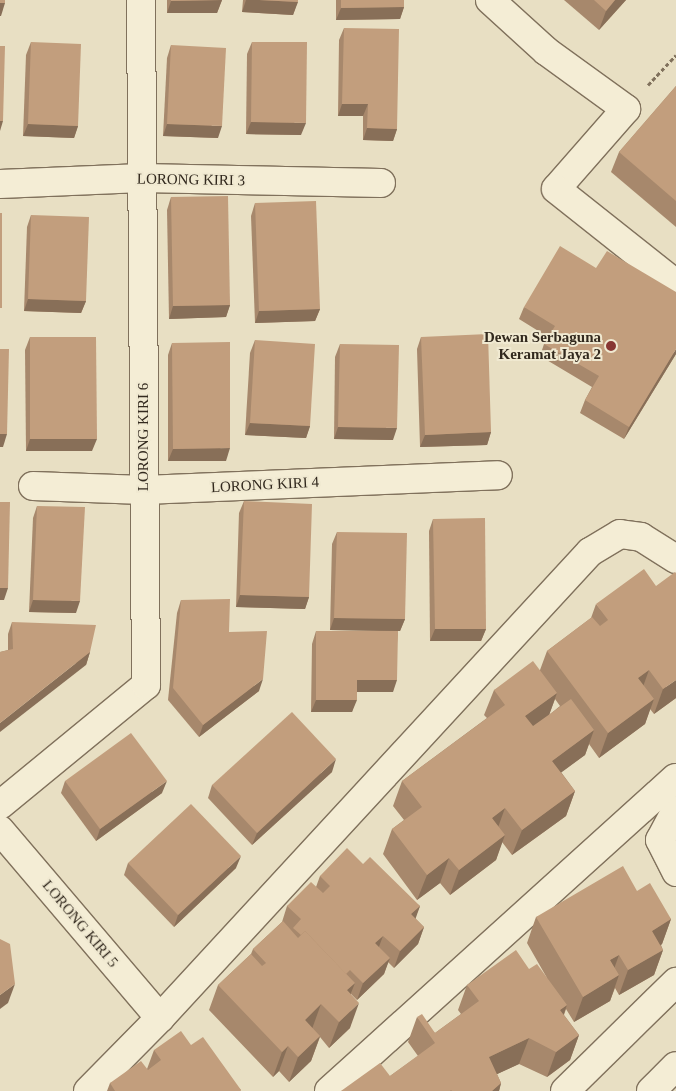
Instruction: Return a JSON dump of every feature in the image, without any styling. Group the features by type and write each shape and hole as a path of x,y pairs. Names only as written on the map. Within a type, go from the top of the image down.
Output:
{"street":[{"name":"LORONG KIRI 6","path":"0,804 146,685 141,0"},
{"path":"490,0 546,50 626,109 556,189 676,284"},
{"name":"LORONG KIRI 3","path":"0,184 142,178 382,183"},
{"name":"LORONG KIRI 4","path":"33,486 144,490 498,475"},
{"path":"88,1091 160,1018 590,552 620,534 641,537 676,559"},
{"path":"329,1091 676,778"},
{"path":"676,810 660,840 676,872"},
{"name":"LORONG KIRI 5","path":"0,830 160,1018"},
{"path":"565,1091 676,982"},
{"path":"651,1091 676,1066"}],"path":[{"path":"626,109 676,55"}],"building":[{"path":"171,0 222,0 171,1"},
{"path":"259,0 298,0 298,2"},
{"path":"341,0 404,0 404,7 341,8"},
{"path":"594,0 615,0 606,11"},
{"path":"344,28 399,29 397,129 367,128 368,104 342,104"},
{"path":"31,42 81,44 78,126 28,124"},
{"path":"252,42 307,42 306,123 251,122"},
{"path":"171,45 226,48 222,126 167,124"},
{"path":"0,46 5,46 3,121 0,121"},
{"path":"676,86 676,201 619,152"},
{"path":"228,196 230,305 173,306 171,197"},
{"path":"316,201 320,309 259,311 255,203"},
{"path":"0,213 2,213 2,308 0,308"},
{"path":"31,215 89,217 86,301 28,299"},
{"name":"Dewan Serbaguna Keramat Jaya 2","path":"560,246 596,268 607,251 676,292 676,349 629,427 585,400 599,376 544,344 555,326 524,307"},
{"path":"488,334 491,432 425,435 421,337"},
{"path":"30,337 96,337 97,439 30,439"},
{"path":"255,340 315,344 310,426 250,423"},
{"path":"230,342 230,448 173,449 172,343"},
{"path":"340,344 399,345 397,428 338,427"},
{"path":"0,349 9,349 7,434 0,434"},
{"path":"244,501 312,504 309,597 240,595"},
{"path":"0,502 10,502 8,588 0,588"},
{"path":"37,506 85,507 80,601 33,600"},
{"path":"485,518 486,629 435,629 433,519"},
{"path":"337,532 407,533 405,619 334,618"},
{"path":"644,569 656,586 676,573 676,680 663,689 649,670 638,678 654,699 608,733 547,651 592,617 600,626 608,620 596,604"},
{"path":"230,599 229,632 267,631 263,679 203,725 173,688 181,600"},
{"path":"12,622 96,625 90,652 0,723 0,652 13,649"},
{"path":"316,631 398,631 397,680 357,680 357,700 316,700"},
{"path":"533,661 557,693 525,716 533,726 571,699 594,730 552,761 575,791 522,830 505,808 492,818 505,835 459,870 449,858 427,875 392,829 422,807 402,781 505,705 494,690"},
{"path":"292,712 336,759 257,833 212,785"},
{"path":"131,733 167,781 100,829 65,781"},
{"path":"191,804 241,856 178,915 128,863"},
{"path":"347,848 363,864 370,857 420,906 411,914 424,927 400,951 383,936 375,943 390,958 363,983 350,970 346,974 305,931 301,935 293,928 301,919 287,906 311,882 323,893 330,886 320,876"},
{"path":"623,866 637,891 650,883 671,919 652,931 663,950 628,970 619,955 610,960 619,975 583,997 536,917"},
{"path":"283,921 298,938 305,931 355,983 347,990 359,1003 339,1022 321,1004 305,1020 320,1036 298,1057 288,1046 282,1052 218,985 251,954 262,966 266,963 253,949"},
{"path":"0,939 10,944 15,984 0,995"},
{"path":"516,950 529,969 537,964 567,1005 560,1010 579,1035 556,1052 529,1038 489,1057 501,1083 492,1091 341,1091 380,1063 390,1076 435,1043 417,1017 422,1014 435,1033 479,1001 467,985"},
{"path":"181,1031 191,1045 203,1037 240,1091 115,1091 110,1083 141,1061 148,1070 161,1060 154,1050"}],"place":[{"name":"Dewan Serbaguna Keramat Jaya 2","path":"611,346"}]}
